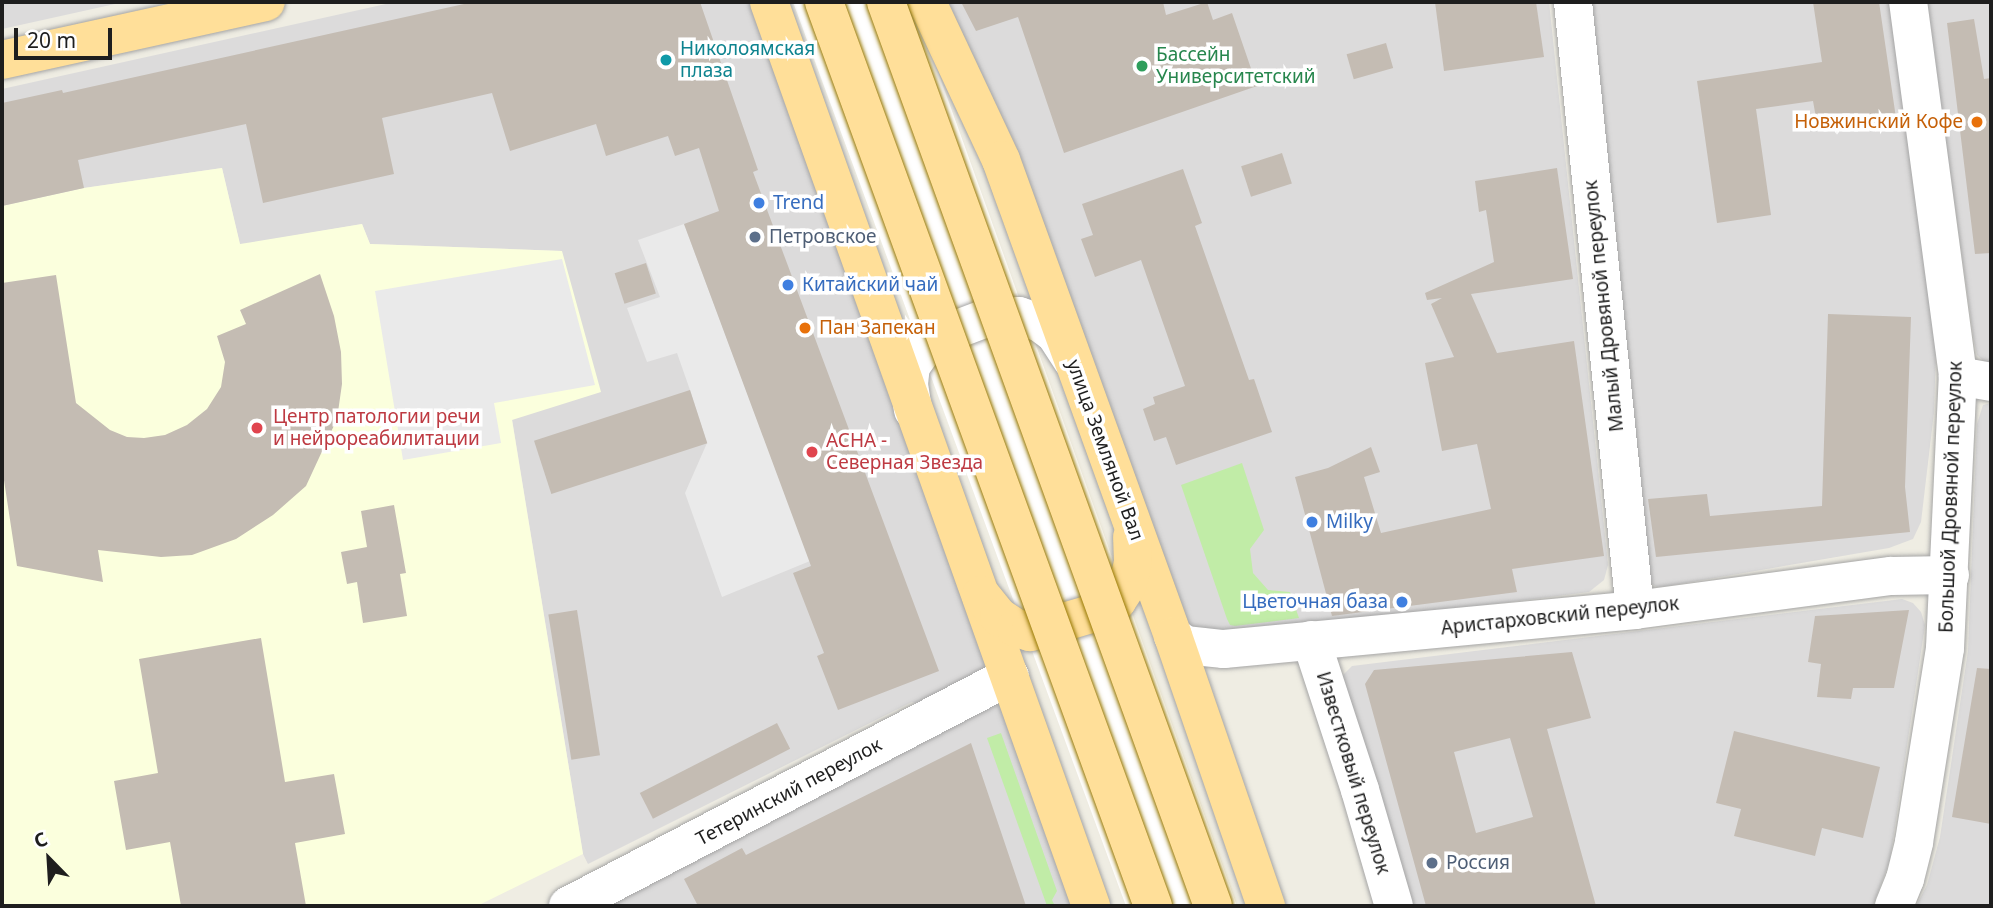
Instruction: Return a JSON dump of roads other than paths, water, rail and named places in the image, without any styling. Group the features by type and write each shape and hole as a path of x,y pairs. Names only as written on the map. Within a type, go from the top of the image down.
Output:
{"main road":[{"path":"2,60 266,2"},
{"path":"769,2 914,416 1091,906"},
{"path":"824,2 1153,906"},
{"path":"886,2 1213,906"},
{"name":"улица Земляной Вал","path":"928,2 1001,160 1173,636 1266,906"},
{"path":"978,591 999,617 1030,632 1101,611 1117,601 1128,584 1133,563 1132,524"}],"street":[{"name":"Малый Дровяной переулок","path":"1573,2 1635,610"},
{"name":"Большой Дровяной переулок","path":"1894,906 1905,879 1914,842 1945,649 1950,575 1975,379 1908,2"},
{"path":"914,416 909,384 911,366 924,348 947,333 989,317 1019,316 1040,323 1055,334 1073,362"},
{"name":"Аристарховский переулок","path":"1173,636 1185,645 1224,649 1635,610 1891,576 1950,575"},
{"name":"Известковый переулок","path":"1311,640 1394,906"},
{"name":"Тетеринский переулок","path":"568,906 1010,676"}],"place":[{"name":"Николоямская плаза","path":"666,60"},
{"name":"Бассейн Университетский","path":"1142,66"},
{"name":"Новжинский Кофе","path":"1977,122"},
{"name":"Trend","path":"759,203"},
{"name":"Петровское","path":"755,237"},
{"name":"Китайский чай","path":"788,285"},
{"name":"Пан Запекан","path":"805,328"},
{"name":"Центр патологии речи и нейрореабилитации","path":"257,428"},
{"name":"АСНА - Северная Звезда","path":"812,452"},
{"name":"Milky","path":"1312,522"},
{"name":"Цветочная база","path":"1402,602"},
{"name":"Россия","path":"1432,863"}]}
